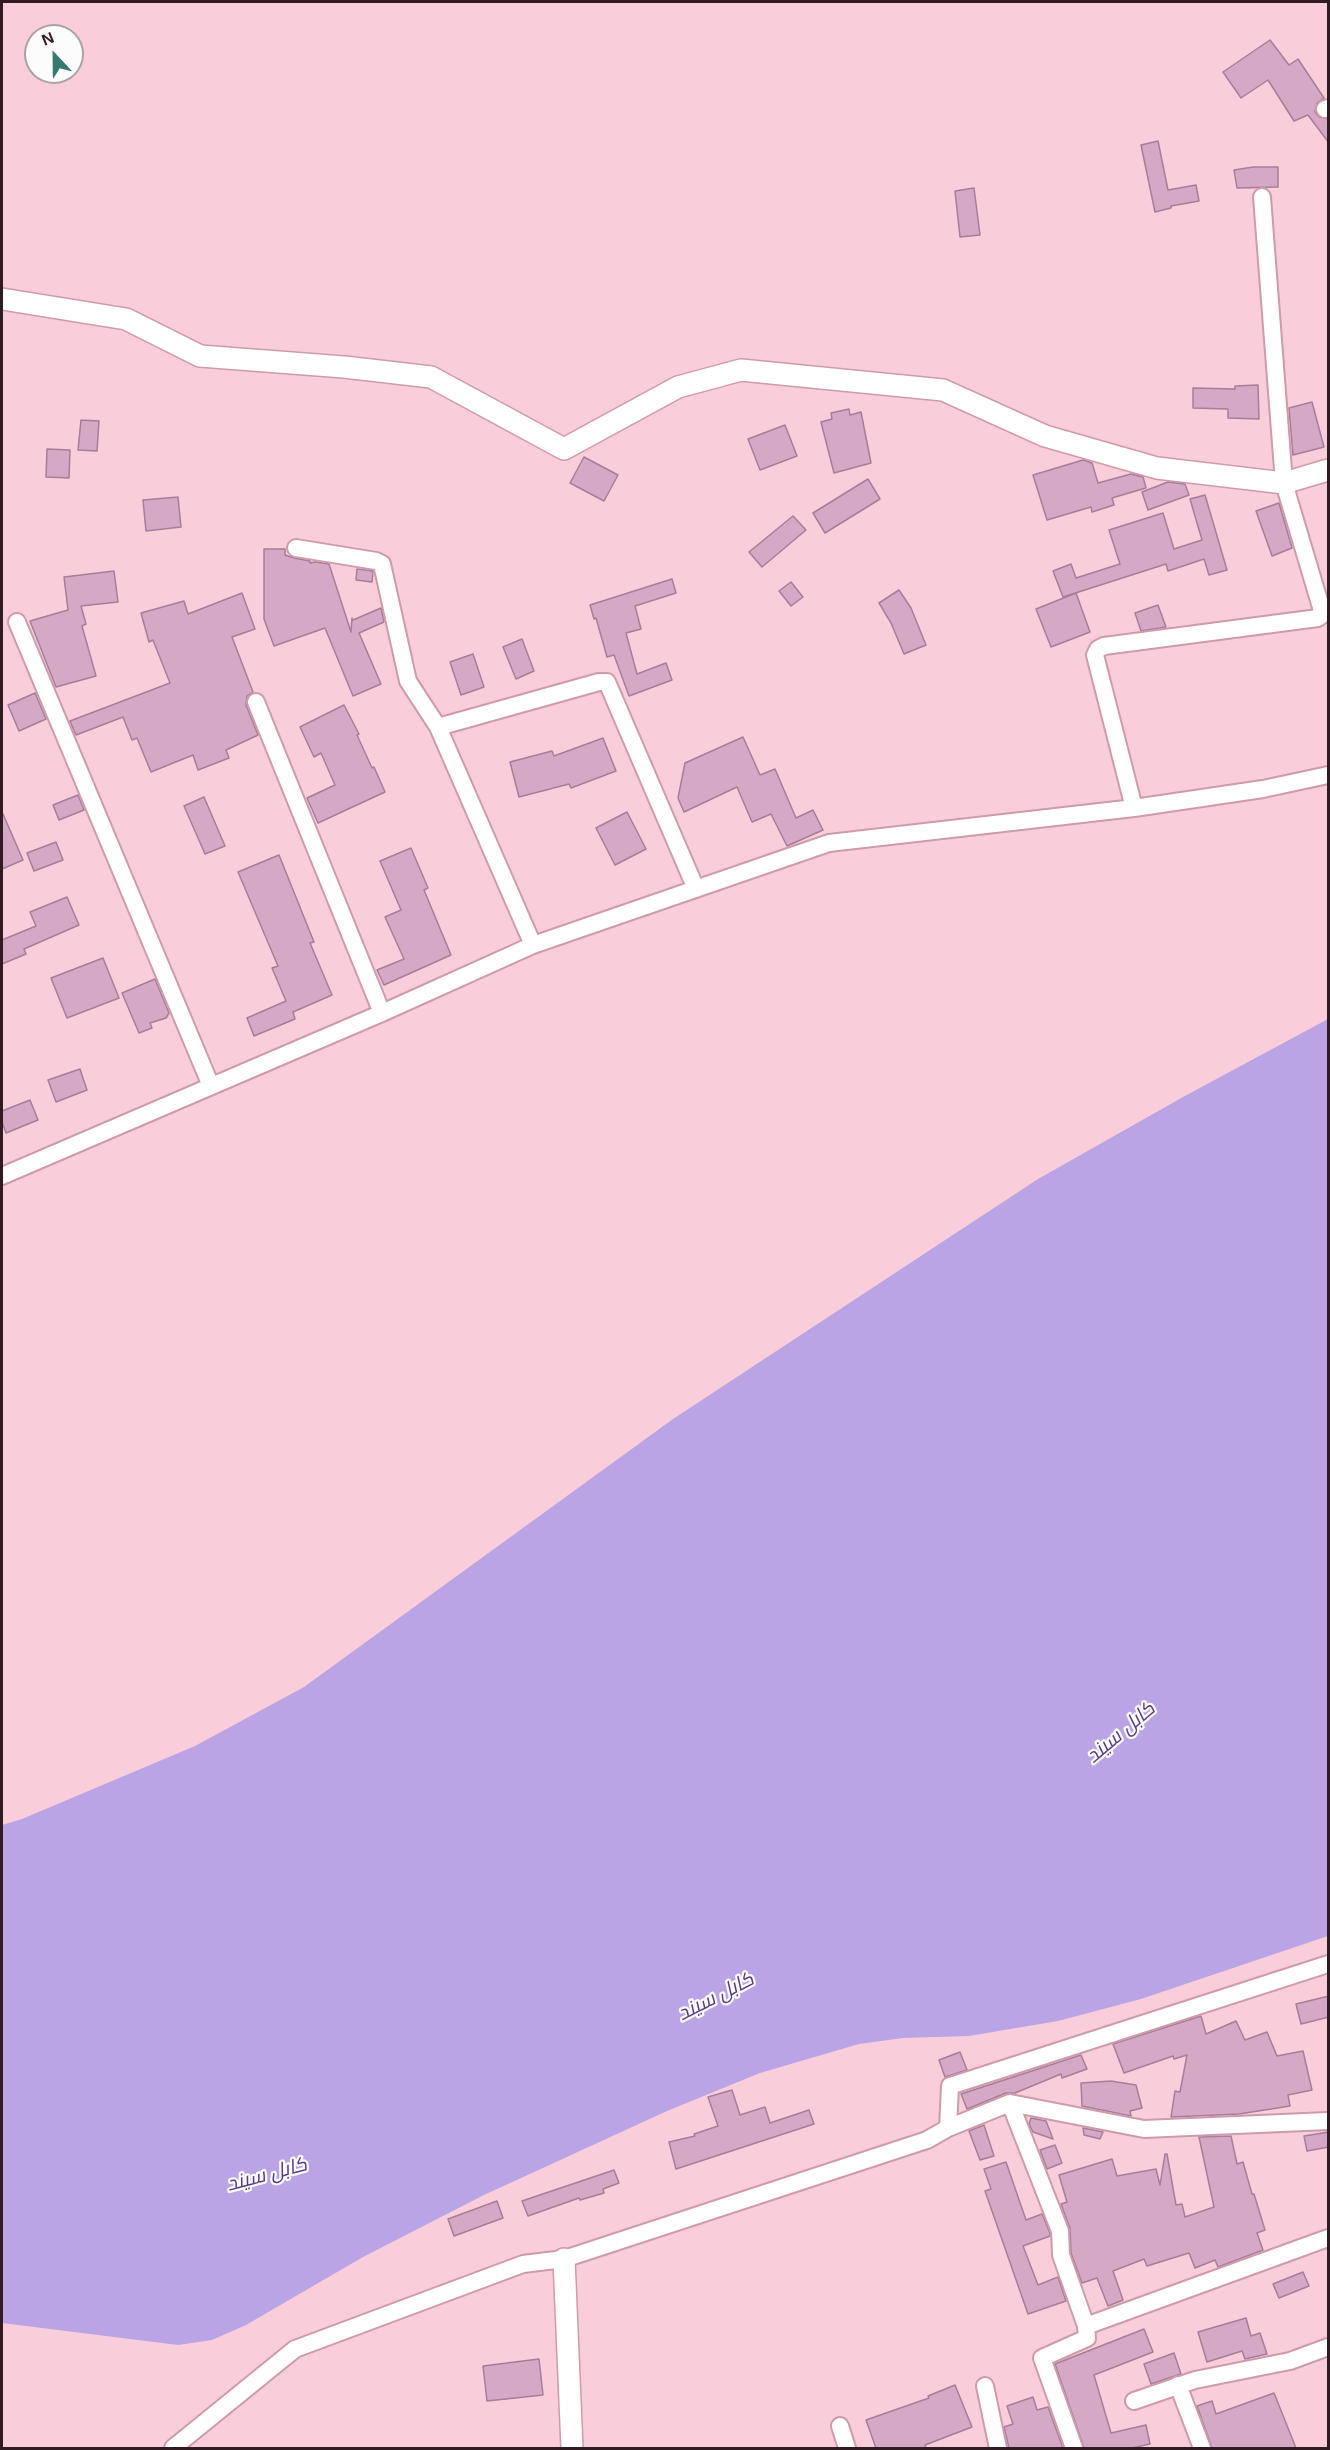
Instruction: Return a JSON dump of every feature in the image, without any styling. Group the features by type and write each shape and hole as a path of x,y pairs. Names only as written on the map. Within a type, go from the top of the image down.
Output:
{"street":[{"path":"1134,808 1095,655 1098,649 1104,646 1318,618 1323,614 1284,483 1262,197"},
{"path":"2,299 126,319 200,356 344,366 431,376 564,449 678,387 741,370 943,390 1045,436 1157,468 1284,483 1329,471"},
{"path":"296,548 376,561 382,564 408,681 438,727 533,945"},
{"path":"17,622 211,1086"},
{"path":"438,727 599,682 607,682 696,889"},
{"path":"256,702 382,1013"},
{"path":"2,1176 382,1013 533,945 830,843 1134,808 1263,789 1329,775"},
{"path":"948,2128 950,2086 1329,1964"},
{"path":"1010,2103 1060,2231 1061,2255 1086,2326 1087,2338 1042,2358 1074,2448"},
{"path":"173,2448 295,2349 523,2264 564,2259 927,2140 948,2128 1010,2103 1144,2129 1329,2121"},
{"path":"1086,2326 1329,2238"},
{"path":"564,2259 572,2448"},
{"path":"1134,2401 1195,2380 1290,2361 1329,2347"},
{"path":"1178,2385 1202,2448"},
{"path":"985,2386 998,2448"},
{"path":"840,2426 847,2448"}],"water":[{"name":"کابل سيند","path":"1328,1019 1328,1936 1141,1999 1058,2021 969,2036 903,2038 859,2044 760,2073 667,2111 484,2195 363,2257 246,2325 212,2340 178,2345 2,2323 2,1825 22,1819 195,1746 304,1687 673,1419 1038,1179"}],"building":[{"path":"1270,40 1289,65 1298,59 1324,98 1317,103 1315,112 1319,117 1329,119 1329,143 1308,115 1294,121 1268,80 1241,98 1223,72"},
{"path":"1158,141 1168,190 1196,185 1199,201 1171,206 1171,208 1155,212 1141,145"},
{"path":"1278,167 1278,187 1237,188 1234,170"},
{"path":"974,188 980,235 960,237 955,191"},
{"path":"1258,385 1259,419 1228,418 1228,409 1193,408 1193,388 1235,389 1235,386"},
{"path":"1312,402 1324,447 1293,455 1289,408"},
{"path":"849,409 850,415 861,412 871,463 834,473 821,422 832,419 831,413"},
{"path":"81,420 99,421 97,451 78,450"},
{"path":"785,425 797,456 760,470 748,439"},
{"path":"47,449 70,450 69,478 46,477"},
{"path":"584,457 618,475 604,501 570,483"},
{"path":"1083,460 1092,463 1098,483 1131,474 1143,477 1146,488 1112,498 1114,505 1092,512 1091,507 1047,520 1033,475"},
{"path":"868,479 880,499 825,533 813,513"},
{"path":"1168,482 1185,484 1189,495 1148,510 1142,492"},
{"path":"1205,495 1227,570 1209,575 1204,559 1168,571 1166,564 1063,597 1053,571 1071,564 1076,578 1120,564 1109,530 1163,513 1174,549 1202,540 1190,499"},
{"path":"178,497 181,527 146,531 143,500"},
{"path":"1279,503 1292,548 1272,556 1256,511"},
{"path":"793,516 806,530 762,567 749,552"},
{"path":"264,549 285,549 285,555 310,561 310,563 329,564 351,632 352,618 353,620 381,608 384,622 359,633 381,684 353,696 325,628 274,646 264,619"},
{"path":"357,569 373,571 372,582 356,580"},
{"path":"114,571 118,602 81,606 86,624 82,626 96,676 56,687 30,621 68,610 64,577"},
{"path":"672,579 676,593 635,606 641,629 626,633 637,674 666,663 672,680 629,696 614,655 607,657 590,605"},
{"path":"791,582 803,597 791,606 779,591"},
{"path":"899,590 911,608 926,645 904,654 891,623 879,603"},
{"path":"242,593 255,629 232,637 253,692 247,696 246,705 258,735 226,750 229,758 198,770 193,755 151,772 137,738 132,740 123,717 76,735 70,721 170,683 153,640 149,642 141,613 184,601 188,614"},
{"path":"1076,593 1090,632 1051,647 1036,609"},
{"path":"1158,605 1166,627 1141,631 1135,613"},
{"path":"522,639 534,671 516,679 503,647"},
{"path":"473,654 484,687 461,695 450,662"},
{"path":"35,693 46,719 19,731 8,705"},
{"path":"344,705 385,792 318,823 307,798 335,785 321,753 314,757 300,727"},
{"path":"743,737 760,775 775,769 796,818 813,810 823,830 787,846 771,814 752,822 737,787 684,812 678,798 685,763"},
{"path":"603,738 616,771 571,788 569,784 519,797 510,762 552,751 554,756"},
{"path":"78,795 84,810 59,820 53,805"},
{"path":"204,797 225,846 205,854 184,806"},
{"path":"627,812 646,849 615,865 596,828"},
{"path":"2,814 23,860 2,869"},
{"path":"56,842 63,860 34,871 27,853"},
{"path":"411,848 428,888 424,890 451,955 384,985 377,970 404,959 385,917 401,910 380,861"},
{"path":"279,855 314,942 310,943 332,995 293,1012 295,1019 254,1036 247,1018 286,1001 272,968 278,966 238,872"},
{"path":"67,897 79,925 24,949 26,954 2,964 2,940 36,926 30,912"},
{"path":"103,958 119,998 67,1018 51,978"},
{"path":"155,979 169,1013 166,1018 150,1023 152,1028 139,1033 122,993"},
{"path":"80,1069 87,1090 56,1102 48,1080"},
{"path":"30,1100 38,1120 6,1133 2,1122 2,1111"},
{"path":"1329,1996 1329,2017 1301,2024 1296,2004"},
{"path":"1201,2016 1206,2034 1236,2021 1245,2040 1267,2032 1277,2056 1303,2051 1312,2090 1288,2095 1290,2106 1239,2114 1171,2117 1175,2091 1180,2092 1187,2055 1174,2059 1173,2056 1124,2073 1113,2044"},
{"path":"960,2052 967,2070 945,2077 939,2060"},
{"path":"1081,2055 1087,2069 1062,2078 1061,2074 967,2109 961,2094"},
{"path":"1111,2081 1136,2085 1142,2108 1130,2111 1131,2116 1082,2106 1081,2083"},
{"path":"732,2090 740,2115 765,2107 770,2123 809,2110 814,2124 676,2169 669,2142 695,2136 694,2134 718,2126 708,2097"},
{"path":"1031,2118 1046,2121 1053,2139 1033,2132 1029,2124"},
{"path":"984,2125 994,2156 980,2160 969,2131"},
{"path":"1083,2128 1103,2132 1100,2139 1084,2135"},
{"path":"1329,2132 1329,2147 1307,2151 1304,2136"},
{"path":"1231,2136 1237,2164 1243,2162 1265,2230 1257,2233 1263,2250 1218,2267 1215,2260 1195,2268 1189,2253 1147,2266 1144,2259 1113,2271 1123,2300 1108,2306 1097,2278 1082,2283 1071,2253 1070,2228 1061,2204 1067,2202 1059,2175 1112,2159 1117,2176 1156,2169 1160,2185 1165,2154 1167,2154 1176,2205 1182,2204 1185,2217 1214,2207 1199,2137"},
{"path":"1055,2145 1062,2163 1047,2169 1040,2150"},
{"path":"1006,2162 1026,2220 1042,2214 1050,2233 1050,2236 1023,2246 1038,2285 1058,2277 1066,2301 1028,2314 985,2191 991,2189 984,2169"},
{"path":"614,2170 619,2183 603,2189 604,2193 580,2200 579,2198 528,2216 522,2201"},
{"path":"497,2201 503,2218 454,2236 448,2219"},
{"path":"1303,2272 1309,2286 1279,2298 1273,2284"},
{"path":"1246,2318 1251,2336 1260,2333 1267,2354 1245,2359 1242,2351 1207,2362 1198,2332"},
{"path":"1144,2329 1153,2352 1094,2375 1111,2433 1146,2425 1150,2444 1132,2448 1084,2448 1055,2364"},
{"path":"1174,2353 1181,2374 1151,2384 1144,2364"},
{"path":"539,2359 543,2395 487,2401 483,2366"},
{"path":"955,2385 972,2427 925,2445 926,2448 876,2448 866,2420 929,2398 928,2396"},
{"path":"1274,2393 1296,2448 1212,2448 1197,2406 1212,2401 1216,2414"},
{"path":"1033,2397 1037,2410 1048,2407 1063,2448 1009,2448 1004,2427 1013,2424 1007,2406"}]}
